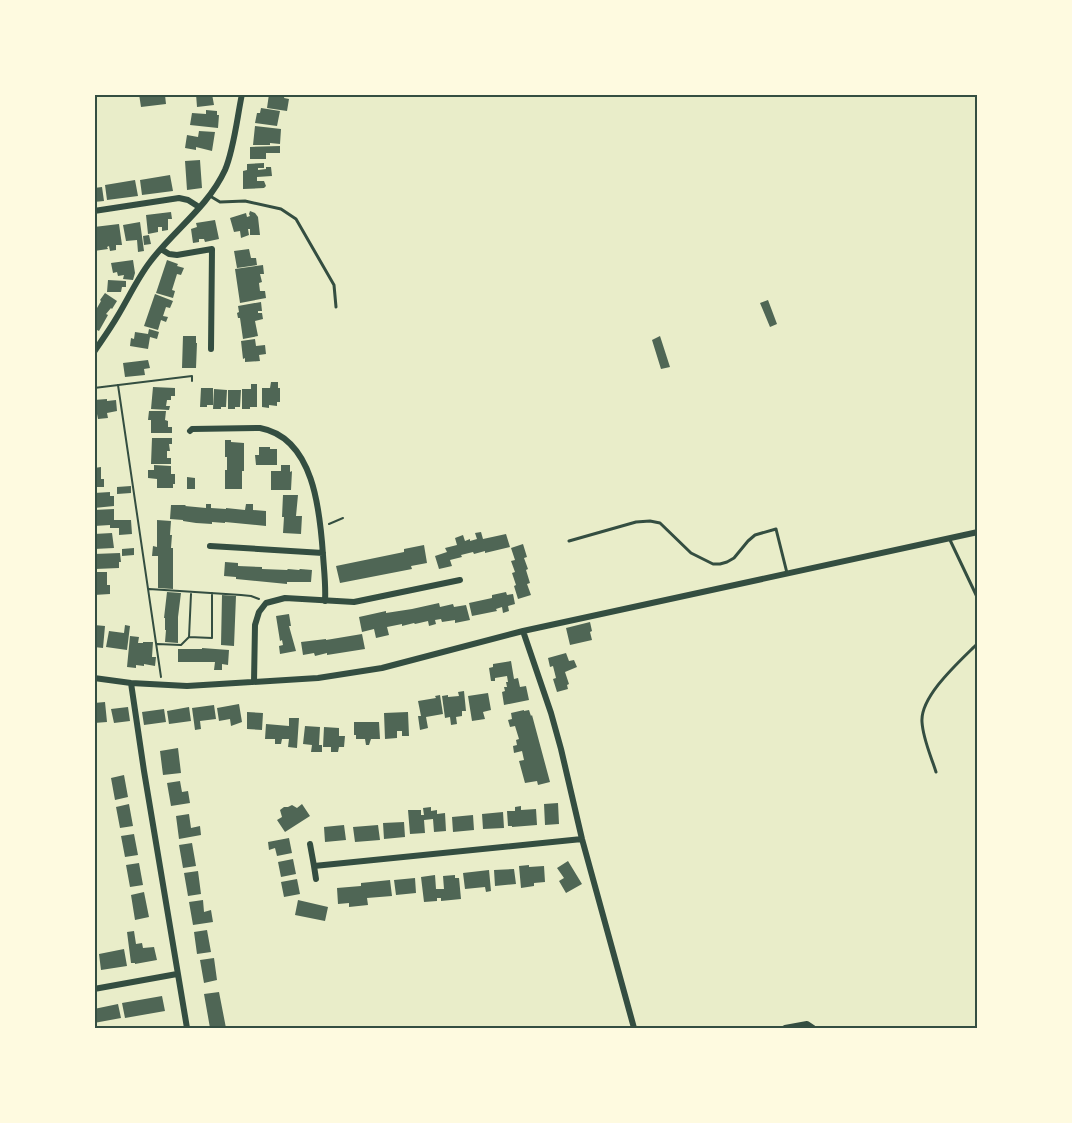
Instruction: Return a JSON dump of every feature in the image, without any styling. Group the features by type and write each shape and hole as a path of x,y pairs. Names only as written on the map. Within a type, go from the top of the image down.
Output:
{"street":[{"path":"94,352 110,330 144,271 209,196 219,181 227,163 242,94"},
{"path":"94,211 179,198 188,200 199,207"},
{"path":"161,249 169,254 177,255 212,249 211,349"},
{"path":"190,431 192,429 254,428 267,430 283,437 295,449 304,463 317,500 326,588 325,601"},
{"path":"94,678 162,686 187,686 318,678 382,668 523,631 978,532"},
{"path":"210,546 323,553"},
{"path":"254,682 255,625 259,612 266,603 272,600 285,598 346,603 460,580"},
{"path":"523,631 551,712 582,839 634,1029"},
{"path":"131,683 187,1029"},
{"path":"314,866 582,839"},
{"path":"309,844 316,879"},
{"path":"94,989 177,974"},
{"path":"785,1029 807,1024 813,1029"}],"lane":[{"path":"209,196 220,202 245,201 281,209 296,219 331,279 336,308"},
{"path":"569,542 636,522 650,521 660,524 691,553 713,564 720,564 734,558 755,535 776,529 787,573"},
{"path":"949,538 978,599"},
{"path":"936,772 922,721 924,708 930,696 978,643"}],"path":[{"path":"94,388 192,376 192,381"},
{"path":"118,385 162,686"},
{"path":"321,528 343,518"},
{"path":"148,589 251,596 266,603"},
{"path":"157,644 181,645 189,637 191,592"},
{"path":"189,637 212,638 212,593"}],"building":[{"path":"139,94 165,95 166,104 141,107"},
{"path":"196,94 212,94 214,105 197,107"},
{"path":"269,94 285,94 284,98 289,99 287,111 267,108"},
{"path":"261,108 280,111 277,126 255,123 257,113 260,113"},
{"path":"206,110 217,111 218,128 190,125 192,113 206,114"},
{"path":"255,126 281,129 280,144 253,145"},
{"path":"199,131 215,132 212,151 196,147 196,150 185,148 187,135 198,137"},
{"path":"280,146 280,153 266,153 266,159 250,159 250,147"},
{"path":"200,160 202,188 187,190 185,161"},
{"path":"264,163 264,168 258,168 258,170 271,167 272,176 257,177 257,181 264,181 266,186 243,189 243,171 247,170 247,164"},
{"path":"170,175 173,191 142,195 140,180"},
{"path":"135,180 138,196 107,200 105,185"},
{"path":"102,187 104,201 94,202 94,188"},
{"path":"250,211 258,217 260,235 250,235 250,229 248,229 249,235 241,238 240,231 234,232 230,218 246,213 247,217 250,216"},
{"path":"171,212 172,219 168,219 168,230 162,231 162,227 158,227 158,232 148,234 146,215"},
{"path":"215,220 219,239 205,242 204,239 199,239 199,242 193,243 191,229 197,227 196,223"},
{"path":"140,222 144,251 138,252 137,240 126,241 123,225"},
{"path":"119,224 122,245 116,245 116,250 110,251 109,246 108,249 94,251 94,227"},
{"path":"149,235 151,244 144,245 143,236"},
{"path":"249,249 251,258 256,258 257,265 237,268 234,251"},
{"path":"133,260 135,273 133,280 123,279 124,275 118,276 117,272 113,273 111,263"},
{"path":"167,260 184,268 181,275 177,274 172,290 175,291 173,298 156,293"},
{"path":"263,265 264,274 260,274 262,282 259,283 260,291 265,291 266,298 240,303 235,269"},
{"path":"108,280 126,281 126,287 122,287 121,292 107,292"},
{"path":"105,293 117,301 106,314 108,315 99,331 97,330 94,334 94,308 97,308"},
{"path":"155,294 173,301 170,308 166,307 163,316 168,317 166,322 161,320 158,330 144,326"},
{"path":"768,300 777,324 770,327 760,303"},
{"path":"261,302 262,311 258,313 262,313 263,319 255,321 258,336 243,339 237,313 239,312 238,306"},
{"path":"149,329 159,332 157,339 150,337 148,349 130,346 135,332 148,334"},
{"path":"183,336 196,336 196,368 182,368"},
{"path":"660,336 670,367 661,369 652,340"},
{"path":"255,339 256,346 265,345 266,354 259,355 260,361 245,362 241,341"},
{"path":"148,360 150,368 144,369 145,375 125,377 123,363"},
{"path":"271,382 278,382 280,402 277,402 277,406 262,407 262,388 270,388"},
{"path":"251,384 257,384 257,407 242,409 242,389 251,389"},
{"path":"153,387 175,388 175,396 167,400 166,406 170,406 169,410 151,409"},
{"path":"201,388 213,388 213,405 200,407"},
{"path":"214,389 227,390 226,407 213,409"},
{"path":"228,390 241,390 240,407 228,409"},
{"path":"107,399 107,401 116,400 117,411 107,413 108,418 98,419 97,414 94,414 94,400"},
{"path":"149,411 166,411 165,420 168,421 168,427 172,427 172,433 151,433 151,420 148,420"},
{"path":"152,438 172,438 172,444 169,444 170,451 167,451 167,458 171,458 171,464 151,464"},
{"path":"225,440 244,443 242,489 225,489 227,457 225,457"},
{"path":"259,447 277,449 277,465 256,465 255,455 259,455"},
{"path":"154,465 171,466 171,474 175,474 173,488 157,488 157,479 148,478 148,470 154,470"},
{"path":"281,465 290,465 291,490 271,490 271,471 281,471"},
{"path":"101,467 104,487 94,487 94,468"},
{"path":"187,477 195,478 195,489 187,489"},
{"path":"131,486 131,493 117,494 117,487"},
{"path":"110,492 110,496 114,496 114,506 94,508 94,493"},
{"path":"283,495 298,495 296,516 302,516 301,534 283,533"},
{"path":"206,504 211,504 211,508 245,510 246,504 253,504 253,510 266,511 266,526 225,522 196,523 170,519 171,505 206,508"},
{"path":"114,509 114,520 131,520 132,534 119,535 119,528 110,528 110,525 94,526 94,510"},
{"path":"157,520 171,521 173,589 158,588 158,556 152,556 153,546 157,547"},
{"path":"481,532 483,539 506,534 510,547 485,553 485,551 461,555 462,557 450,560 452,566 439,569 435,556 447,552 445,548 457,545 455,538 463,535 465,541 470,539 470,541 477,539 475,533"},
{"path":"112,533 114,548 94,549 94,534"},
{"path":"523,544 530,583 527,584 531,595 518,599 512,573 515,572 511,561 515,560 511,548"},
{"path":"424,545 427,563 411,566 412,569 340,583 336,566 404,552 404,549"},
{"path":"134,548 134,555 122,556 122,549"},
{"path":"120,553 119,568 95,569 94,554"},
{"path":"225,562 238,563 238,566 262,567 262,569 312,570 311,582 287,582 287,584 236,579 236,577 224,576"},
{"path":"94,572 107,572 110,594 94,595"},
{"path":"167,592 181,593 178,643 165,642 164,618"},
{"path":"506,592 507,595 513,594 515,604 508,606 509,611 503,613 502,607 496,609 497,611 472,616 469,603"},
{"path":"222,595 236,596 234,646 221,645"},
{"path":"439,603 440,607 453,604 454,607 466,605 470,620 455,623 455,620 442,622 441,619 435,620 436,624 429,626 428,621 402,626 402,624 387,627 389,635 376,638 374,629 362,632 359,617"},
{"path":"289,614 291,626 289,626 296,651 280,654 279,646 283,645 282,640 280,641 276,616"},
{"path":"590,622 592,640 570,645 566,628"},
{"path":"94,625 105,626 103,648 94,647"},
{"path":"125,625 130,626 127,650 106,647 109,631 124,633"},
{"path":"362,634 365,649 327,655 327,653 315,656 314,653 303,655 301,642"},
{"path":"130,636 139,637 138,643 153,642 152,657 156,657 155,666 144,664 144,666 136,665 136,668 127,667"},
{"path":"178,649 229,650 228,665 222,664 222,670 214,670 215,662 178,662"},
{"path":"566,653 569,661 574,660 577,667 565,672 569,684 568,689 557,692 553,679 556,678 553,666 550,667 548,658"},
{"path":"511,661 514,679 518,678 520,687 526,686 529,700 504,705 502,692 505,691 504,687 507,687 507,676 491,681 489,668 493,667 493,664"},
{"path":"464,691 466,711 462,711 462,716 456,717 457,724 451,725 450,717 445,718 442,696 459,696 458,692"},
{"path":"488,693 491,710 483,712 485,719 472,721 468,696"},
{"path":"440,695 443,714 426,717 428,728 420,730 418,716 421,716 418,701 436,698 435,696"},
{"path":"105,702 107,722 94,723 94,703"},
{"path":"239,704 242,722 231,726 230,719 219,721 217,708"},
{"path":"214,705 216,719 200,721 201,729 195,730 192,708"},
{"path":"128,707 130,721 114,723 111,709"},
{"path":"189,707 191,721 169,724 167,711"},
{"path":"164,709 166,722 144,725 142,712"},
{"path":"529,710 532,715 550,782 538,785 537,781 525,783 519,761 524,760 522,751 514,753 513,746 517,745 516,740 519,739 515,726 510,727 508,720 512,719 511,713"},
{"path":"247,712 263,713 262,730 247,729"},
{"path":"408,712 409,736 402,736 402,731 397,731 397,738 385,739 384,713"},
{"path":"289,718 299,718 297,748 288,747 289,739 282,739 281,744 275,744 275,739 265,739 266,724 289,726"},
{"path":"354,722 379,722 380,739 371,739 369,745 366,745 365,739 356,739"},
{"path":"305,726 320,727 319,745 322,745 322,752 311,752 312,745 303,744"},
{"path":"324,727 339,728 339,736 345,736 344,747 339,747 338,752 331,752 331,747 323,747"},
{"path":"178,748 181,773 163,775 160,751"},
{"path":"124,775 128,797 115,800 111,778"},
{"path":"180,781 182,792 188,791 190,803 171,806 167,783"},
{"path":"558,803 559,824 545,825 544,804"},
{"path":"129,804 133,826 120,828 116,807"},
{"path":"302,804 310,816 285,832 277,820 282,817 280,810 292,805 297,808"},
{"path":"521,806 521,810 536,809 537,825 508,826 507,811 515,811 515,807"},
{"path":"431,807 431,811 437,810 437,814 445,813 446,831 434,832 433,819 424,820 425,833 410,834 408,810 421,810 421,815 424,815 423,808"},
{"path":"503,812 504,828 483,829 482,814"},
{"path":"189,814 191,828 200,826 201,835 179,839 176,816"},
{"path":"473,815 474,830 453,832 452,817"},
{"path":"404,822 405,837 384,839 383,823"},
{"path":"344,825 346,840 325,842 324,827"},
{"path":"378,825 380,840 355,842 353,827"},
{"path":"134,834 138,855 125,857 121,836"},
{"path":"289,838 292,853 277,856 275,848 269,850 268,842"},
{"path":"192,843 196,866 183,868 179,845"},
{"path":"293,859 296,874 281,877 278,862"},
{"path":"568,861 582,884 566,893 559,881 564,878 557,868"},
{"path":"139,863 143,885 130,887 126,865"},
{"path":"529,865 529,867 544,866 545,882 521,888 519,866"},
{"path":"514,869 516,884 495,886 494,870"},
{"path":"489,870 491,891 486,892 485,887 465,889 463,873"},
{"path":"198,871 201,894 188,896 184,873"},
{"path":"435,875 436,889 444,889 443,876 455,875 455,878 459,878 461,899 441,901 441,898 437,898 437,901 424,902 421,877"},
{"path":"415,878 416,893 396,895 394,880"},
{"path":"297,879 300,894 284,897 281,882"},
{"path":"390,880 392,896 367,898 368,905 349,907 349,903 338,904 337,888"},
{"path":"144,892 149,917 135,920 131,895"},
{"path":"203,900 204,912 211,910 213,922 193,925 189,902"},
{"path":"298,900 328,907 325,921 295,915"},
{"path":"207,930 211,952 197,954 194,932"},
{"path":"134,931 136,944 142,943 143,948 154,947 157,960 131,963 127,932"},
{"path":"124,949 127,966 101,970 99,954"},
{"path":"214,958 217,980 204,983 200,960"},
{"path":"219,992 226,1028 210,1028 204,994"},
{"path":"162,996 165,1011 125,1018 122,1003"},
{"path":"118,1004 121,1018 94,1023 94,1009"}]}
